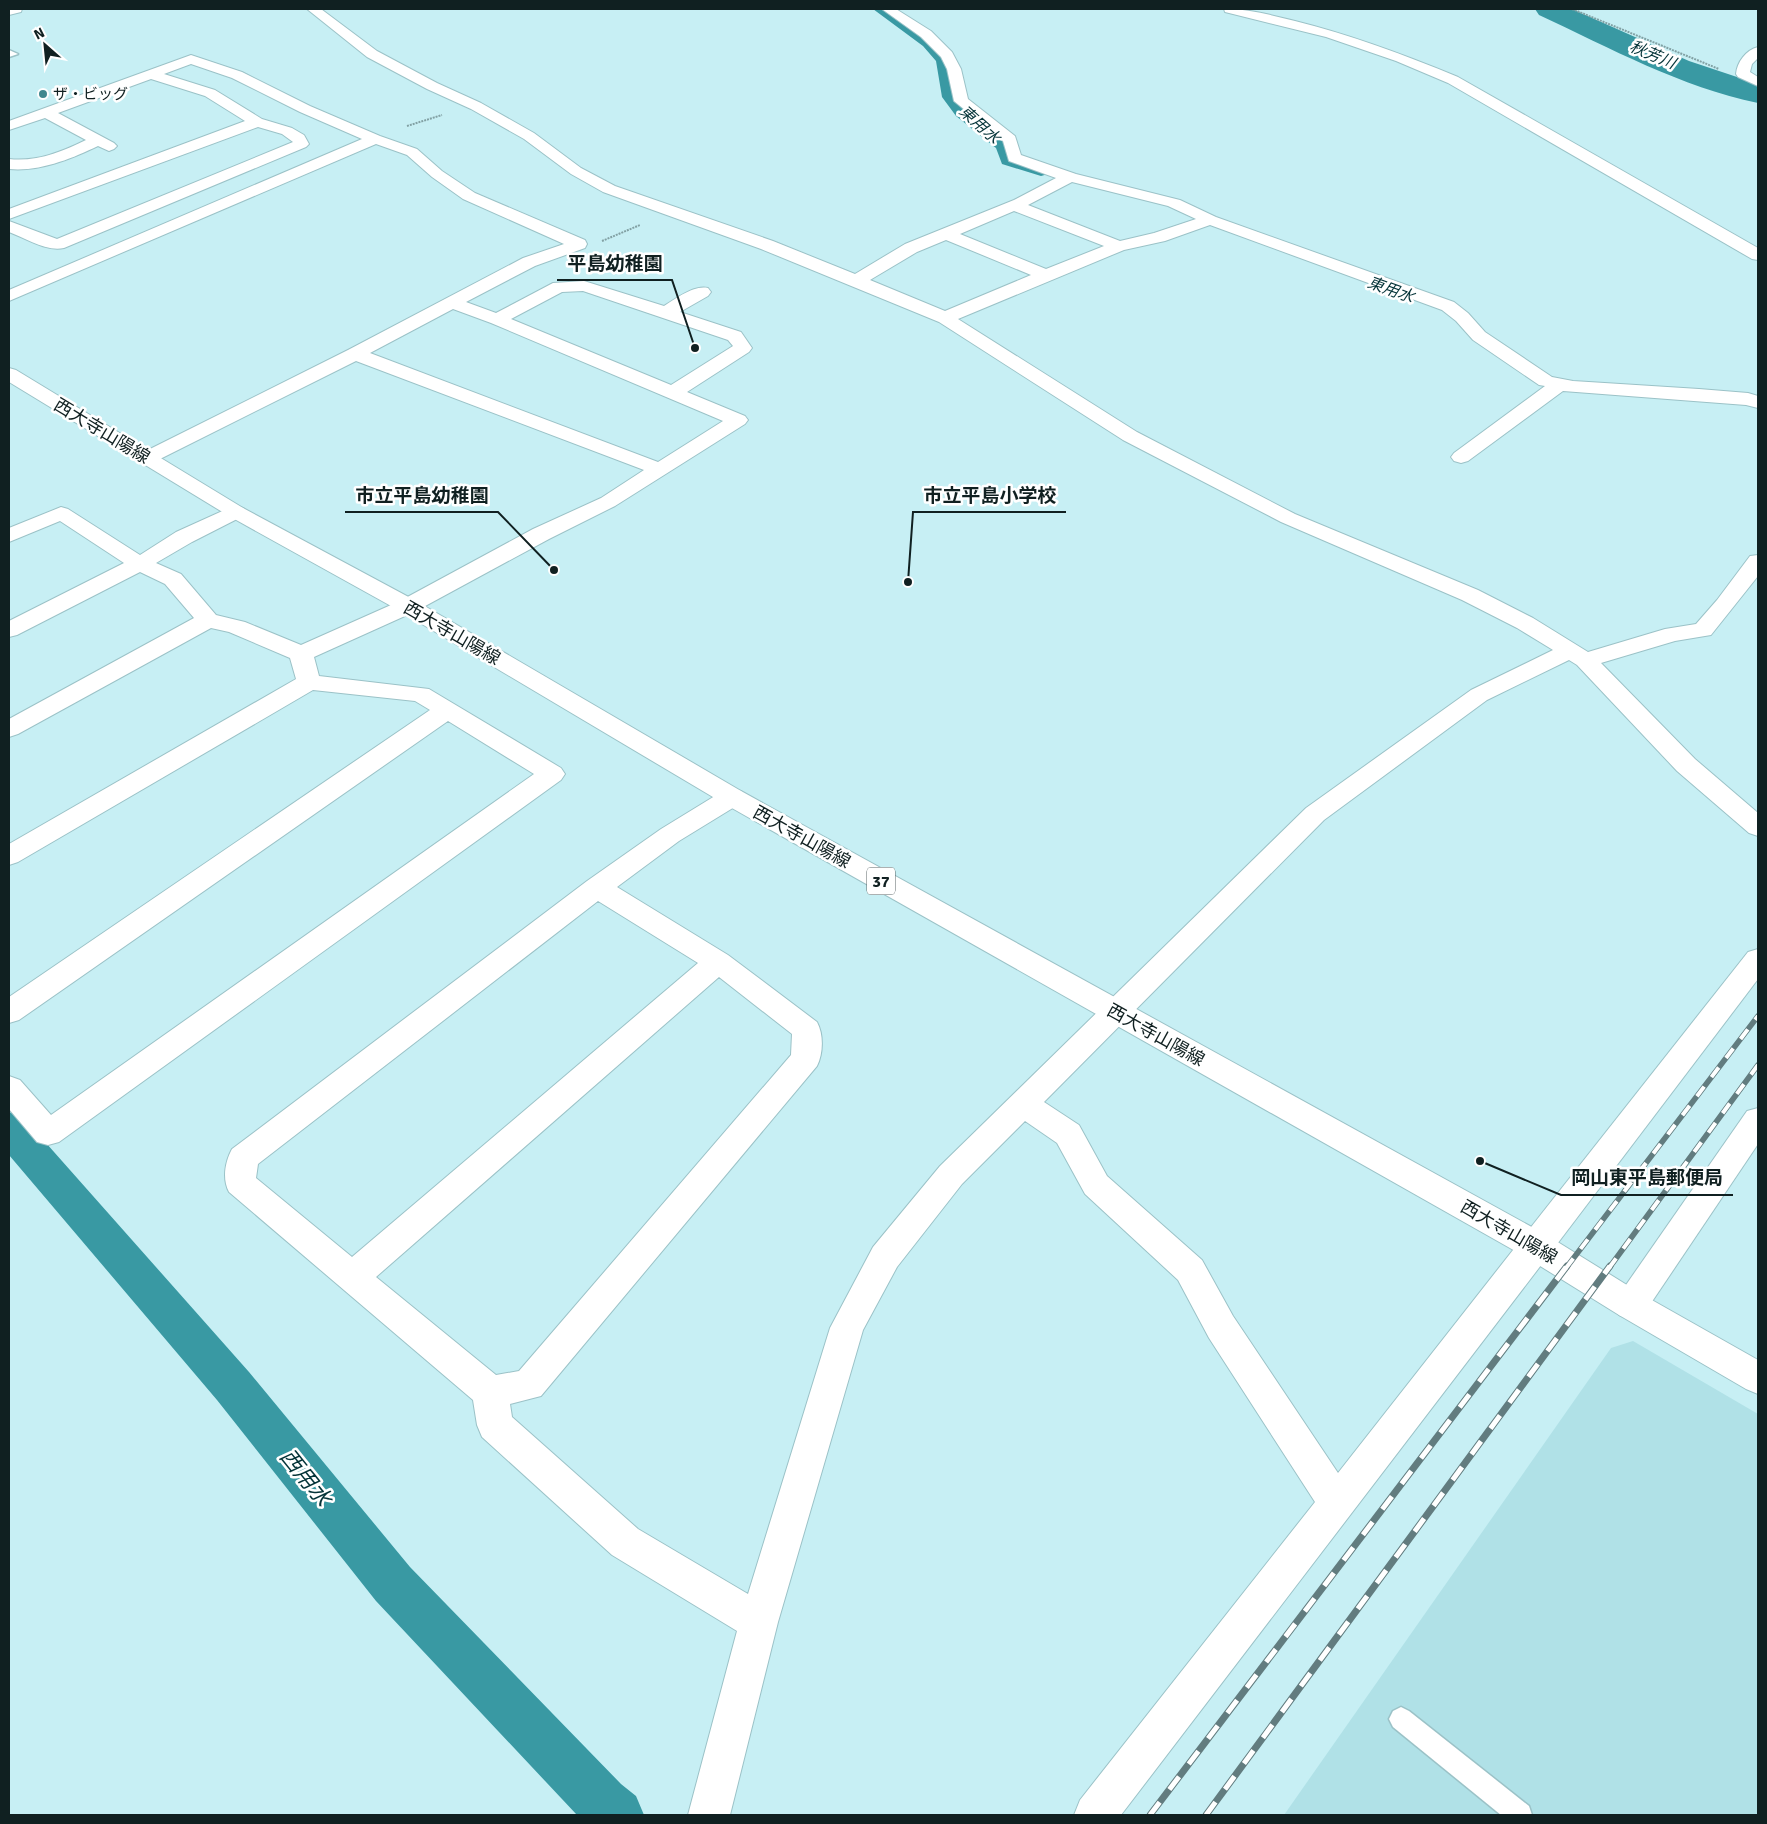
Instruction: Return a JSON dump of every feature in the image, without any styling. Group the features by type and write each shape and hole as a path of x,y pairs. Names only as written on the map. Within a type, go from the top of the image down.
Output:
{"street":[{"path":"9,11 16,9"},
{"path":"313,9 372,54 432,86 476,106 529,136 576,172 608,189 858,280 945,318 1130,436 1288,518 1470,595 1525,623 1578,656 1686,764 1758,827"},
{"path":"888,9 926,34 947,55 954,68 961,101 1010,139 1014,158 1070,177 1174,203 1210,220 1448,306 1462,317 1479,336 1546,381 1573,387 1709,396 1758,402"},
{"path":"1230,9 1330,34 1401,58 1453,80 1758,255"},
{"path":"1758,51 1745,64 1743,69 1744,74 1758,82"},
{"path":"9,126 191,59 237,75 305,109 375,139 412,152 438,174 469,196 579,244"},
{"path":"9,226 45,241 58,244 301,144 299,138 287,131 257,122 210,93 151,74"},
{"path":"47,112 113,148"},
{"path":"9,214 257,122"},
{"path":"9,296 375,139"},
{"path":"9,164 28,165 86,146 98,140"},
{"path":"122,172 140,180"},
{"path":"858,280 911,248 944,233 1015,206 1070,177"},
{"path":"158,188 175,196 214,208"},
{"path":"1015,206 1119,246"},
{"path":"945,318 1119,246 1159,237 1210,220"},
{"path":"944,233 1046,275"},
{"path":"147,458 219,420 355,354 530,262 579,244"},
{"path":"497,319 559,287 584,286 735,336 743,348 673,392"},
{"path":"665,313 702,292"},
{"path":"9,536 61,513 140,564 173,579 208,620 237,627 301,654 408,606 541,534 608,502 659,468 738,420 497,319 451,303"},
{"path":"355,354 659,468"},
{"name":"西大寺山陽線","path":"9,374 236,512 408,606 732,797 1536,1246 1631,1305 1758,1378"},
{"path":"1461,457 1560,384"},
{"path":"9,630 140,564 184,538 236,512"},
{"path":"709,1815 759,1622 847,1328 885,1257 951,1175 1315,814 1479,695 1578,656 1672,634 1703,630 1758,560"},
{"path":"9,729 208,620"},
{"path":"301,654 309,682"},
{"path":"9,856 309,682 421,694 552,774 48,1132 9,1088"},
{"path":"9,1012 447,710"},
{"path":"732,797 670,834 243,1158 240,1183 490,1392 495,1425 625,1542 759,1622"},
{"path":"490,1392 529,1385 806,1058 807,1030 718,962 597,888"},
{"path":"1094,1815 1758,959"},
{"path":"352,1276 718,962"},
{"path":"1023,1104 1068,1134 1096,1185 1190,1270 1221,1327 1336,1503"},
{"path":"1631,1305 1758,1120"}],"lane":[{"path":"1401,1719 1520,1815"}],"path":[{"path":"1572,9 1720,69"},
{"path":"375,139 420,121 476,106"},
{"path":"579,244 602,242 670,211"}],"shaded area":[{"path":"1633,1341 1758,1414 1758,1815 1284,1815 1611,1348"}],"waterway":[{"name":"東用水","path":"881,9 929,42 945,60 951,97 963,112 1005,146 1009,160 1041,170"},
{"name":"秋芳川","path":"1549,9 1678,67 1758,94"},
{"name":"西用水","path":"9,1128 233,1386 393,1584 602,1803 617,1815"}],"railway":[{"path":"1566,1268 1758,1016"},
{"path":"1609,1268 1758,1065"},
{"path":"1150,1815 1567,1266"},
{"path":"1206,1815 1610,1266"}],"place":[{"name":"ザ・ビッグ","path":"43,94"},
{"name":"平島幼稚園","path":"695,348"},
{"name":"市立平島幼稚園","path":"554,570"},
{"name":"市立平島小学校","path":"908,582"},
{"name":"岡山東平島郵便局","path":"1480,1161"}]}
